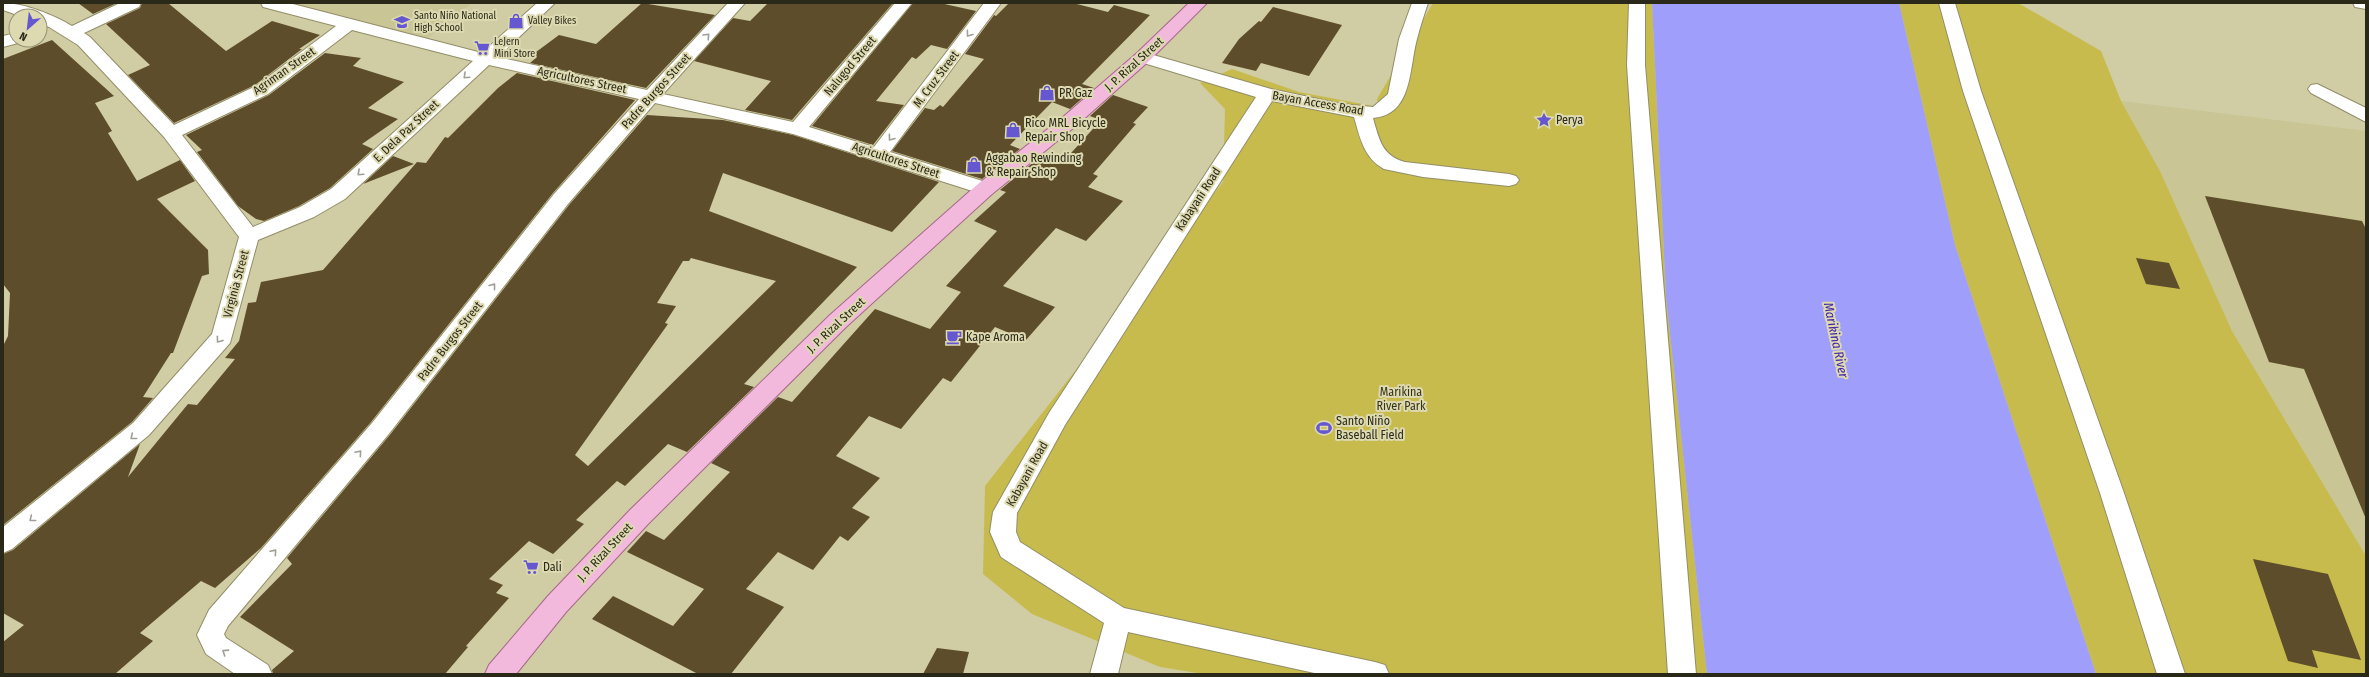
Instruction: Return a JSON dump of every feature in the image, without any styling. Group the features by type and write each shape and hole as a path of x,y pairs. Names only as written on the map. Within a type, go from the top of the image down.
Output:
{"main road":[{"name":"J. P. Rizal Street","path":"499,674 557,604 639,517 838,321 985,189 1070,121 1143,57 1199,3"}],"street":[{"path":"71,33 134,3"},
{"name":"Agricultores Street","path":"269,3 484,59 652,95 797,129 985,189"},
{"name":"E. Dela Paz Street","path":"249,236 307,212 338,194 547,3"},
{"name":"Padre Burgos Street","path":"258,674 216,646 210,635 218,618 380,429 562,199 652,95 737,3"},
{"name":"Nalugod Street","path":"797,129 904,3"},
{"name":"M. Cruz Street","path":"879,154 993,3"},
{"name":"Bayan Access Road","path":"1143,57 1267,94 1362,113 1384,109 1397,95 1408,39 1420,3"},
{"path":"1637,3 1637,73 1682,674"},
{"path":"1947,3 1972,91 2112,493 2171,674"},
{"path":"2361,3 2366,4"},
{"path":"3,4 14,8"},
{"name":"Virginia Street","path":"3,542 141,430 222,337 249,236 171,133 84,42 71,33 48,24"},
{"name":"Agriman Street","path":"171,133 262,90 349,24"},
{"path":"2317,89 2366,116"},
{"name":"Kabayani Road","path":"1267,94 1057,419 1005,512 1003,532 1010,548 1118,618 1375,674"},
{"path":"1362,113 1376,154 1387,163 1435,172 1509,180"},
{"path":"1104,674 1118,618"}],"shaded area":[{"name":"Santo Niño National High School","path":"289,3 472,3 424,41"},
{"path":"2121,101 2366,131 2366,556 2232,331 2160,171"}],"green space":[{"name":"Marikina River Park","path":"1433,3 1652,3 1666,297 1707,674 1204,674 1160,667 1032,614 983,574 985,486 1223,182 1225,109 1200,83 1232,69 1299,92 1378,107 1377,99"},
{"path":"1899,3 2018,3 2101,51 2121,101 2160,171 2232,331 2366,556 2366,674 2096,674 1955,245"}],"water":[{"name":"Marikina River","path":"1652,3 1899,3 1955,245 2096,674 1707,674 1666,297"}],"building":[{"path":"78,3 117,3 93,14"},
{"path":"142,3 168,3 226,51 272,21 320,35 299,49 302,49 255,85 174,123 128,75 150,65 106,24 140,8"},
{"path":"642,3 715,15 646,88 530,63 537,57 532,55 559,35 596,44"},
{"path":"768,3 893,3 792,120 745,110 771,81 694,61 733,18 750,21"},
{"path":"913,3 940,3 976,11 947,49 931,45 916,59 912,57 876,101 904,105 873,145 812,126"},
{"path":"1009,3 1073,3 1108,12 1114,5 1150,15 1082,84 1094,88 1070,109 1052,102 1010,145 1020,149 982,179 892,151 925,108 934,110 940,105 943,107 984,59 965,54 994,15 996,16"},
{"path":"1273,7 1342,25 1309,76 1261,63 1256,71 1222,63 1239,39 1259,21 1261,22"},
{"path":"52,40 114,96 95,103 112,131 108,133 137,181 180,160 195,181 157,199 208,250 209,274 202,276 173,353 171,353 143,397 153,398 132,422 3,525 3,346 8,336 10,293 3,284 3,59 31,48 48,48 48,42"},
{"path":"325,53 361,58 353,66 404,82 368,108 398,119 362,144 373,149 330,188 299,206 264,221 256,219 238,206 197,152 202,150 186,135 269,95"},
{"path":"517,73 635,100 553,193 371,422 261,548 215,588 201,581 140,633 153,641 115,674 3,674 3,642 24,625 3,613 3,554 13,550 140,444 128,477 188,404 197,405 235,359 225,358 239,341 248,303 256,302 261,282 323,270 417,162 426,163 445,137 448,138 498,88"},
{"path":"1113,95 1148,107 1133,123 1136,124 1093,174 1098,176 1088,187 1123,201 1086,241 1056,228 1003,286 1055,307 1026,340 995,327 951,382 943,378 901,429 869,416 836,456 880,478 852,508 870,517 848,541 840,536 813,570 778,552 746,589 784,607 731,674 698,674 592,619 613,596 673,626 704,589 627,552 646,531 664,540 730,472 711,463 778,397 792,402 875,309 930,329 961,292 946,286 997,231 974,221 1006,192 1000,190 1041,156 1062,163 1101,120 1090,116"},
{"path":"647,115 723,120 793,135 939,182 892,232 723,173 709,211 857,267 744,384 754,387 687,452 668,444 625,486 617,481 576,520 584,524 553,554 529,541 489,579 503,585 496,593 509,598 466,646 468,647 445,674 273,674 272,670 294,651 240,617 292,564 287,558 389,436 569,205","holes":["691,258 776,281 588,466 575,455 668,324 665,323 676,306 657,303 683,261 689,261"]},
{"path":"393,156 414,164 363,184"},
{"path":"2205,196 2362,221 2366,229 2366,519 2304,369 2269,362"},
{"path":"2136,258 2169,263 2180,289 2146,284"},
{"path":"2253,559 2328,574 2361,660 2312,650 2318,668 2288,661"},
{"path":"937,648 969,652 963,674 923,674"}],"place":[{"name":"Valley Bikes","path":"516,21"},
{"name":"Santo Niño National High School","path":"402,22"},
{"name":"LeJern Mini Store","path":"482,48"},
{"name":"PR Gaz","path":"1047,93"},
{"name":"Perya","path":"1544,120"},
{"name":"Rico MRL Bicycle Repair Shop","path":"1013,130"},
{"name":"Aggabao Rewinding & Repair Shop","path":"974,165"},
{"name":"Kape Aroma","path":"954,337"},
{"name":"Santo Niño Baseball Field","path":"1324,428"},
{"name":"Dali","path":"531,567"}]}
